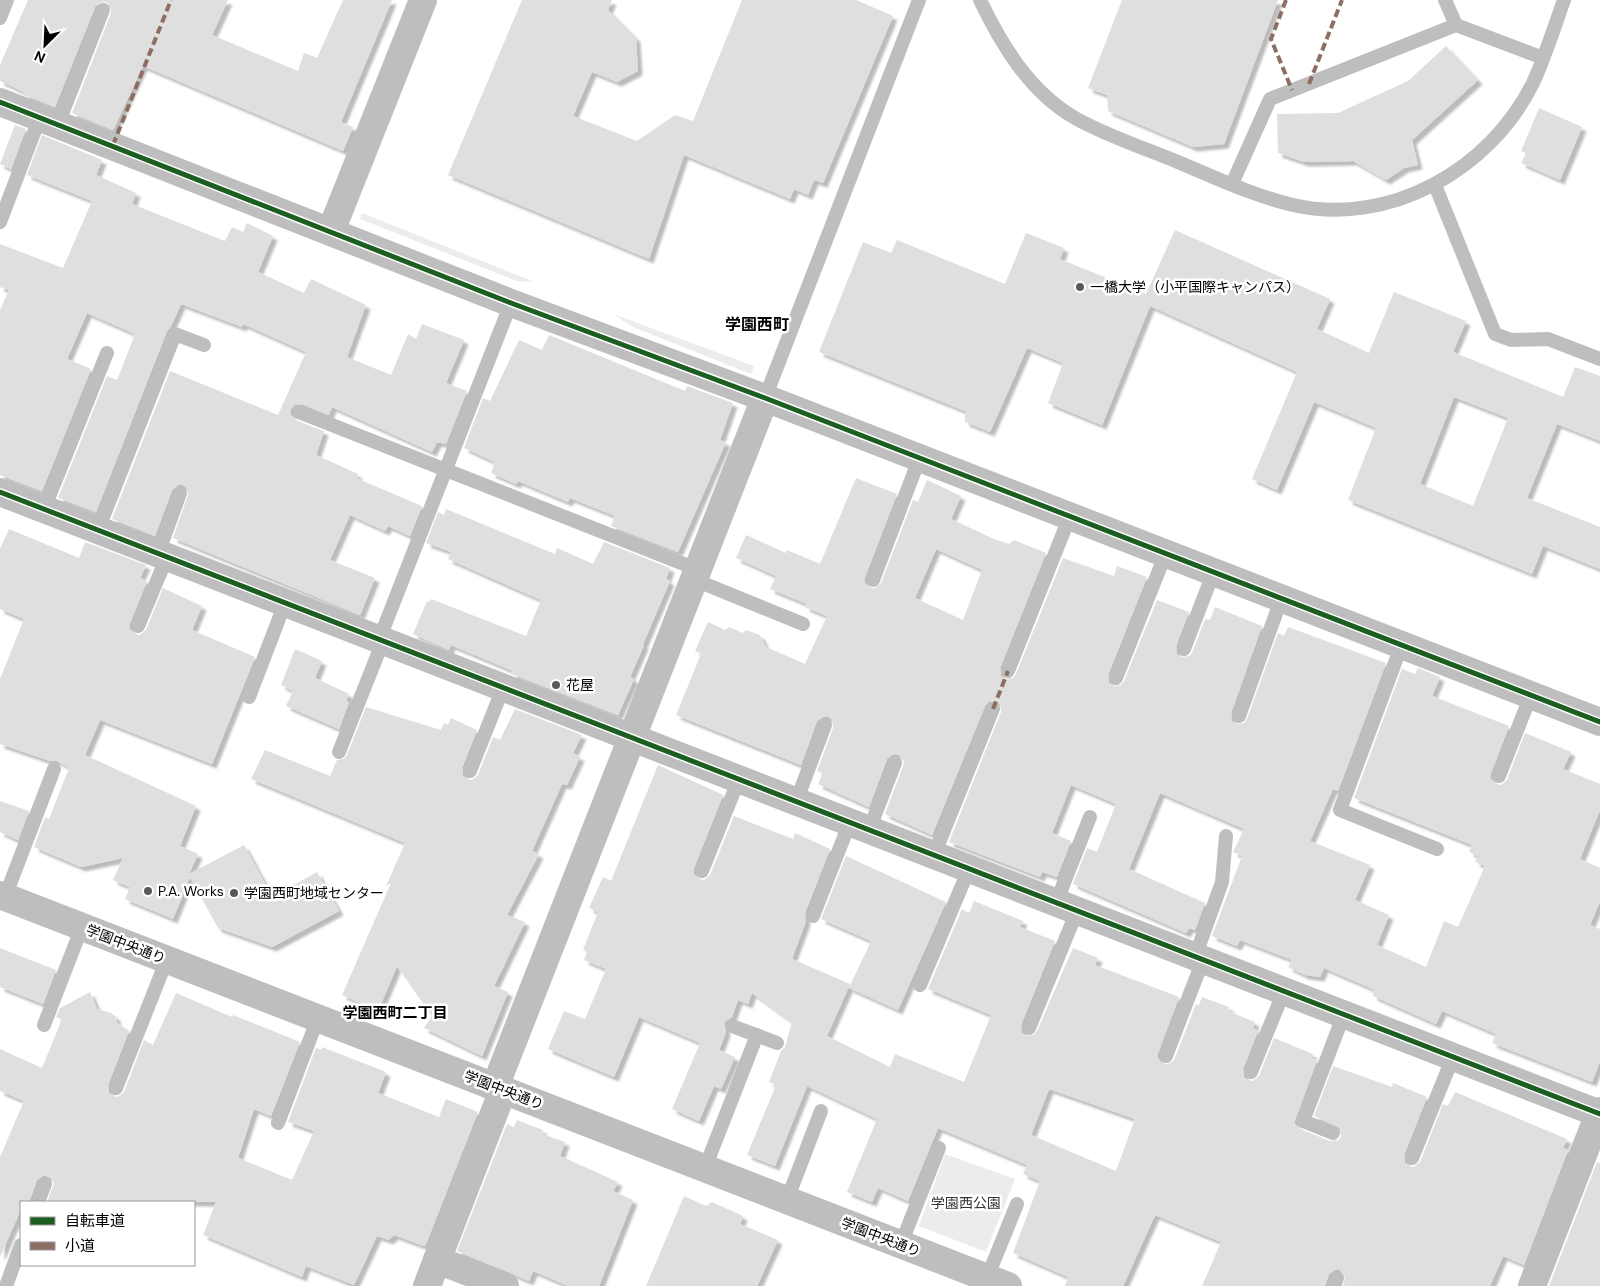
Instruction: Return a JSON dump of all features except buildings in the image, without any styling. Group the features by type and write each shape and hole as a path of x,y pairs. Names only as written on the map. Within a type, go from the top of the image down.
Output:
{"street":[{"path":"331,232 423,0"},
{"path":"0,102 511,303 765,398 1600,722"},
{"path":"427,1286 499,1089 765,398"},
{"path":"0,492 1600,1113 1532,1286"},
{"name":"学園中央通り","path":"2,896 997,1282"},
{"path":"437,1260 505,1286"}],"lane":[{"path":"0,18 7,0"},
{"path":"765,398 919,0"},
{"path":"980,0 1008,54 1050,100 1075,118 1109,134 1267,198 1295,206 1327,210 1356,210 1417,194 1446,178 1496,138 1522,102 1543,58 1564,0"},
{"path":"1445,0 1456,25"},
{"path":"0,222 103,10"},
{"path":"1232,184 1270,99 1456,25 1543,58"},
{"path":"1434,185 1495,334 1512,340 1548,339 1600,359"},
{"path":"339,752 511,303"},
{"path":"98,530 175,334 204,345"},
{"path":"44,509 108,353"},
{"path":"299,412 447,470 697,575 803,624"},
{"path":"872,580 920,458"},
{"path":"138,626 162,555 180,493"},
{"path":"1008,672 1070,516"},
{"path":"1116,678 1166,553"},
{"path":"1184,648 1214,571"},
{"path":"1239,716 1282,598"},
{"path":"249,697 285,603"},
{"path":"1402,644 1340,810 1437,850"},
{"path":"470,771 503,688"},
{"path":"1499,776 1531,695"},
{"path":"934,855 993,709"},
{"path":"796,802 825,725"},
{"path":"813,916 859,826 895,763"},
{"path":"2,896 54,770"},
{"path":"702,872 739,779"},
{"path":"1028,1028 1066,907 1090,817"},
{"path":"1166,1056 1222,882 1226,836"},
{"path":"920,985 969,869"},
{"path":"44,1025 82,927"},
{"path":"116,1088 167,959"},
{"path":"1251,1072 1284,991"},
{"path":"1333,1133 1303,1121 1344,1014"},
{"path":"278,1123 318,1018"},
{"path":"732,1026 776,1043"},
{"path":"705,1168 757,1036"},
{"path":"1412,1158 1453,1057"},
{"path":"787,1200 821,1111"},
{"path":"901,1244 939,1148"},
{"path":"38,1201 45,1184"},
{"path":"997,1282 1018,1204"},
{"path":"6,1286 20,1249"}],"green space":[{"path":"362,213 534,282 517,281 360,219"},
{"path":"613,314 754,366 751,374 633,327"},
{"name":"学園西公園","path":"945,1154 1015,1179 986,1252 919,1226"}],"marked path":[{"path":"113,145 171,0"},
{"path":"1286,0 1271,39 1292,90"},
{"path":"1309,84 1342,0"},
{"path":"993,709 1008,671"}],"cycle path":[{"path":"0,102 511,303 765,398 1600,722"},
{"path":"0,492 1600,1114"}],"place":[{"name":"一橋大学（小平国際キャンパス）","path":"1080,287"},
{"name":"花屋","path":"556,685"},
{"name":"P.A. Works","path":"148,891"},
{"name":"学園西町地域センター","path":"234,893"}],"district":[{"name":"学園西町","path":"757,324"},
{"name":"学園西町二丁目","path":"395,1013"}]}
